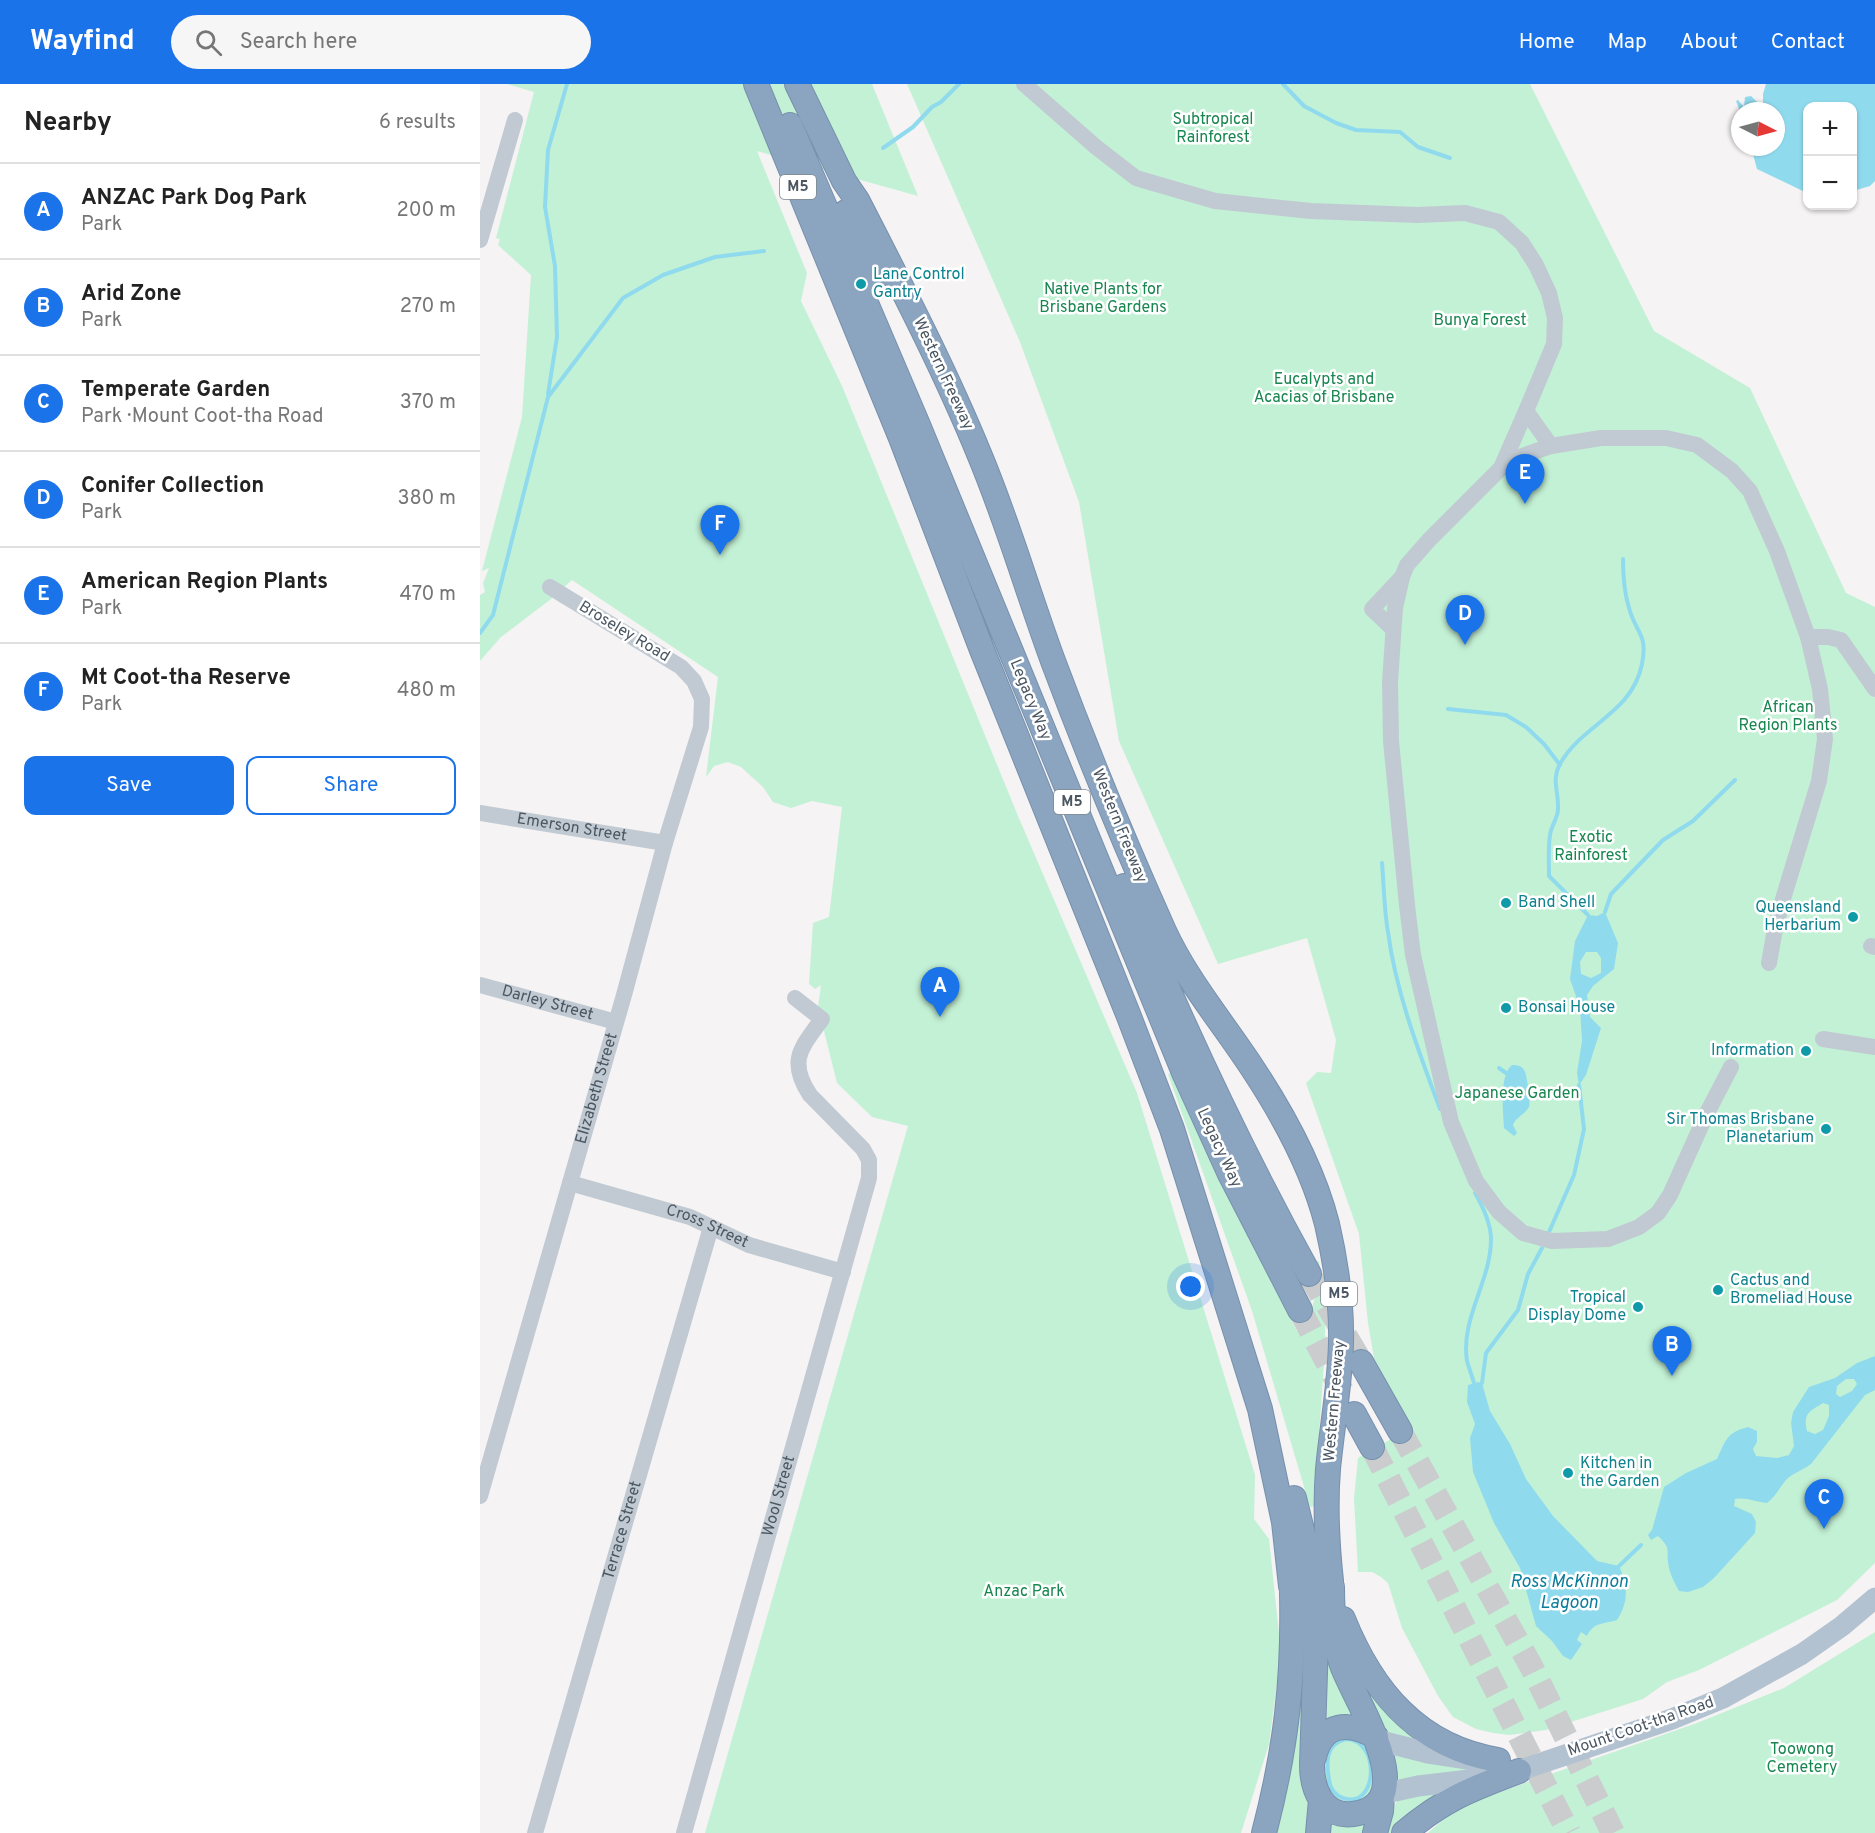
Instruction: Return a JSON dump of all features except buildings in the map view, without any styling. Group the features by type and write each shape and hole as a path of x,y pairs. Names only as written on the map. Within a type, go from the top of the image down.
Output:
{"highway":[{"name":"M5","path":"756,84 901,438 986,661 1151,1073 1191,1187 1260,1409 1286,1466 1314,1587"},
{"name":"Legacy Way","path":"772,84 882,338 1180,1064 1229,1172 1300,1310"},
{"name":"Western Freeway","path":"797,84 844,181 857,200 938,360 981,458 1069,702 1142,883 1167,937 1198,990 1254,1070 1291,1134 1315,1187 1326,1220 1339,1296 1340,1372 1314,1587 1293,1657 1288,1720 1278,1778 1264,1833"},
{"name":"Legacy Way","path":"844,181 843,204 1167,989 1245,1154 1309,1274"},
{"path":"1361,1362 1400,1431"},
{"path":"1354,1414 1372,1447"},
{"name":"Western Freeway","path":"1314,1587 1336,1639 1342,1665 1376,1738"},
{"path":"1314,1587 1385,1695 1400,1711 1424,1731 1450,1747 1508,1766"},
{"path":"1314,1587 1316,1641 1312,1771 1315,1789 1321,1800 1335,1812 1348,1814 1366,1809 1382,1795"},
{"path":"1312,1771 1318,1743 1326,1733 1333,1729 1353,1727 1376,1738 1383,1766 1381,1811 1375,1833"},
{"path":"1404,1833 1427,1814 1508,1766"},
{"path":"1318,1833 1321,1800"}],"main road":[{"name":"Mount Coot-tha Road","path":"1376,1738 1443,1756 1508,1766 1556,1757 1672,1719 1724,1698 1802,1654 1842,1626 1875,1598"},
{"path":"1382,1795 1418,1786 1489,1779 1508,1766"}],"street":[{"path":"1024,84 1096,147 1136,178 1215,201 1311,212 1418,215 1465,213 1499,222 1522,243 1536,265 1549,293 1555,318 1554,344 1501,468"},
{"path":"480,240 515,120"},
{"path":"1526,411 1551,446"},
{"path":"1731,1067 1706,1115 1671,1195 1658,1214 1640,1227 1608,1239 1552,1241 1523,1233 1499,1212 1476,1181 1451,1122 1413,955 1391,741 1390,682 1393,629 1402,577 1407,565 1501,468 1522,456 1551,446 1601,438 1666,438 1697,445 1719,460 1750,491 1778,551 1808,637 1820,689 1825,739 1819,781 1782,899 1774,929 1769,963"},
{"path":"1393,629 1372,609 1402,577"},
{"name":"Broseley Road","path":"550,587 681,668 694,681"},
{"path":"1808,637 1828,637 1841,640 1875,689"},
{"name":"Elizabeth Street","path":"480,1496 665,843 701,727 702,699 694,681"},
{"name":"Emerson Street","path":"480,813 665,843"},
{"name":"Darley Street","path":"480,985 616,1022"},
{"name":"Wool Street","path":"684,1833 869,1178 869,1160 863,1149 804,1087 798,1060 799,1051 822,1019 795,998"},
{"path":"1823,1039 1875,1047"},
{"name":"Cross Street","path":"570,1184 690,1217 748,1245 843,1272"},
{"name":"Terrace Street","path":"534,1833 711,1227"}],"green space":[{"name":"Anzac Park","path":"507,84 872,84 918,196 757,151 807,273 801,301 842,386 1018,816 1137,1093 1255,1475 1254,1519 1269,1539 1281,1653 1269,1744 1241,1833 705,1833 908,1126 872,1117 837,1083 818,1007 821,985 815,989 809,984 813,923 829,917 842,807 812,801 791,808 773,802 763,787 741,767 728,762 714,766 706,777 718,677 572,580 501,637 480,661 480,595 485,592 483,583 489,568 482,571 522,417 531,275 498,245 500,239 496,238 534,92"},
{"path":"907,84 1530,84 1654,331 1750,388 1846,593 1875,607 1875,1563 1837,1600 1699,1670 1667,1682 1643,1699 1546,1730 1510,1735 1476,1729 1453,1717 1438,1696 1402,1628 1388,1583 1372,1572 1358,1572 1354,1498 1358,1458 1410,1428 1374,1358 1359,1234 1306,1083 1317,1072 1331,1073 1336,1040 1307,938 1218,964 1119,741 1079,502 1020,342"},
{"path":"1174,1072 1222,1179 1297,1331 1312,1308 1317,1280 1317,1261 1319,1261 1325,1308 1325,1348 1314,1506 1310,1507 1252,1311 1168,1074"},
{"path":"1316,1560 1365,1724 1321,1728"},
{"name":"Toowong Cemetery","path":"1875,1632 1875,1833 1428,1833 1459,1806 1697,1723 1784,1688"},
{"path":"1346,1643 1448,1749 1384,1732"},
{"path":"1305,1660 1308,1796 1313,1833 1273,1833 1302,1662"},
{"path":"1351,1733 1374,1752 1377,1775 1371,1795 1352,1805 1333,1799 1323,1780 1324,1747"},
{"path":"1390,1747 1504,1766 1393,1786"},
{"path":"1459,1786 1397,1833 1387,1833 1392,1809 1398,1800"},
{"path":"1325,1819 1367,1821 1367,1833 1325,1833"}],"water":[{"path":"1766,84 1875,84 1875,181 1870,186 1857,190 1857,102 1803,102 1803,191 1757,169 1753,156 1785,156 1785,102 1763,102"},
{"path":"1751,96 1757,102 1744,102 1745,97"},
{"path":"1605,912 1618,943 1614,969 1593,986 1587,995 1590,1017 1601,1028 1586,1075 1579,1085 1577,1073 1582,1041 1580,1008 1570,979 1575,941 1588,915 1597,916","holes":["1586,952 1597,952 1601,958 1601,973 1591,978 1581,974 1580,962"]},
{"path":"1512,1065 1520,1066 1524,1070 1530,1100 1529,1107 1513,1125 1517,1133 1514,1136 1504,1128 1503,1104 1503,1085"},
{"path":"1875,1356 1875,1390 1865,1395 1811,1464 1789,1478 1767,1503 1735,1499 1734,1506 1752,1514 1756,1522 1755,1533 1703,1587 1688,1592 1679,1591 1669,1569 1666,1546 1658,1536 1651,1540 1648,1535 1652,1530 1664,1487 1686,1473 1717,1459 1728,1438 1735,1432 1748,1427 1757,1431 1757,1442 1753,1449 1756,1456 1777,1458 1789,1455 1794,1446 1791,1423 1793,1412 1809,1387 1835,1378 1857,1363","holes":["1846,1379 1854,1379 1857,1384 1852,1391 1840,1397 1836,1394 1837,1386","1823,1403 1829,1405 1829,1416 1823,1430 1815,1434 1807,1431 1808,1414"]},
{"name":"Ross McKinnon Lagoon","path":"1482,1383 1490,1411 1510,1444 1526,1479 1553,1516 1597,1561 1619,1566 1622,1573 1626,1593 1624,1606 1617,1620 1592,1628 1587,1636 1581,1632 1577,1640 1582,1644 1571,1660 1563,1656 1552,1641 1536,1626 1520,1568 1494,1523 1473,1472 1470,1438 1475,1424 1467,1402 1468,1385"}],"waterway":[{"path":"548,394 557,337 555,266 545,207 548,150 567,84"},
{"path":"883,148 913,127 959,84"},
{"path":"1283,84 1304,106 1336,123 1356,130 1400,132 1418,147 1450,158"},
{"path":"480,633 493,615 548,397 623,298 663,275 715,257 764,251"},
{"path":"1588,915 1549,876 1549,840 1558,812 1556,775 1560,764 1569,750 1628,695 1637,681 1642,664 1642,640 1627,602 1623,559"},
{"path":"1448,709 1506,715 1526,727 1544,744 1560,765"},
{"path":"1605,912 1611,894 1663,840 1693,821 1735,780"},
{"path":"1382,863 1387,923 1397,977 1409,1022 1440,1109"},
{"path":"1499,1068 1506,1073"},
{"path":"1549,1232 1574,1175 1584,1129 1579,1085"},
{"path":"1474,1383 1467,1361 1466,1345 1472,1314 1487,1268 1491,1237 1485,1214 1475,1193"},
{"path":"1482,1383 1486,1353 1518,1310 1528,1274 1542,1248"},
{"path":"1619,1566 1641,1545"},
{"path":"1346,1739 1358,1742 1366,1750 1370,1762 1371,1774 1368,1785 1363,1794 1354,1799 1343,1798 1335,1793 1330,1786 1328,1773 1328,1755 1331,1749 1339,1741 1346,1739"}],"tunnel":[{"path":"1309,1274 1361,1362"},
{"path":"1300,1310 1342,1391"},
{"path":"1400,1431 1531,1666 1613,1833"},
{"path":"1372,1447 1569,1833"}],"place":[{"name":"Lane Control Gantry","path":"861,284"},
{"name":"American Region Plants","path":"1525,504"},
{"name":"Mt Coot-tha Reserve","path":"720,555"},
{"name":"Conifer Collection","path":"1465,645"},
{"name":"Band Shell","path":"1506,903"},
{"name":"Queensland Herbarium","path":"1853,917"},
{"name":"Bonsai House","path":"1506,1008"},
{"name":"ANZAC Park Dog Park","path":"940,1017"},
{"name":"Information","path":"1806,1051"},
{"name":"Sir Thomas Brisbane Planetarium","path":"1826,1129"},
{"name":"Cactus and Bromeliad House","path":"1718,1290"},
{"name":"Tropical Display Dome","path":"1638,1307"},
{"name":"Arid Zone","path":"1672,1376"},
{"name":"Kitchen in the Garden","path":"1568,1473"},
{"name":"Temperate Garden","path":"1824,1529"}],"park label":[{"name":"Subtropical Rainforest","path":"1213,129"},
{"name":"Native Plants for Brisbane Gardens","path":"1103,299"},
{"name":"Bunya Forest","path":"1480,321"},
{"name":"Eucalypts and Acacias of Brisbane","path":"1324,389"},
{"name":"African Region Plants","path":"1788,717"},
{"name":"Exotic Rainforest","path":"1591,847"},
{"name":"Japanese Garden","path":"1517,1094"}]}
